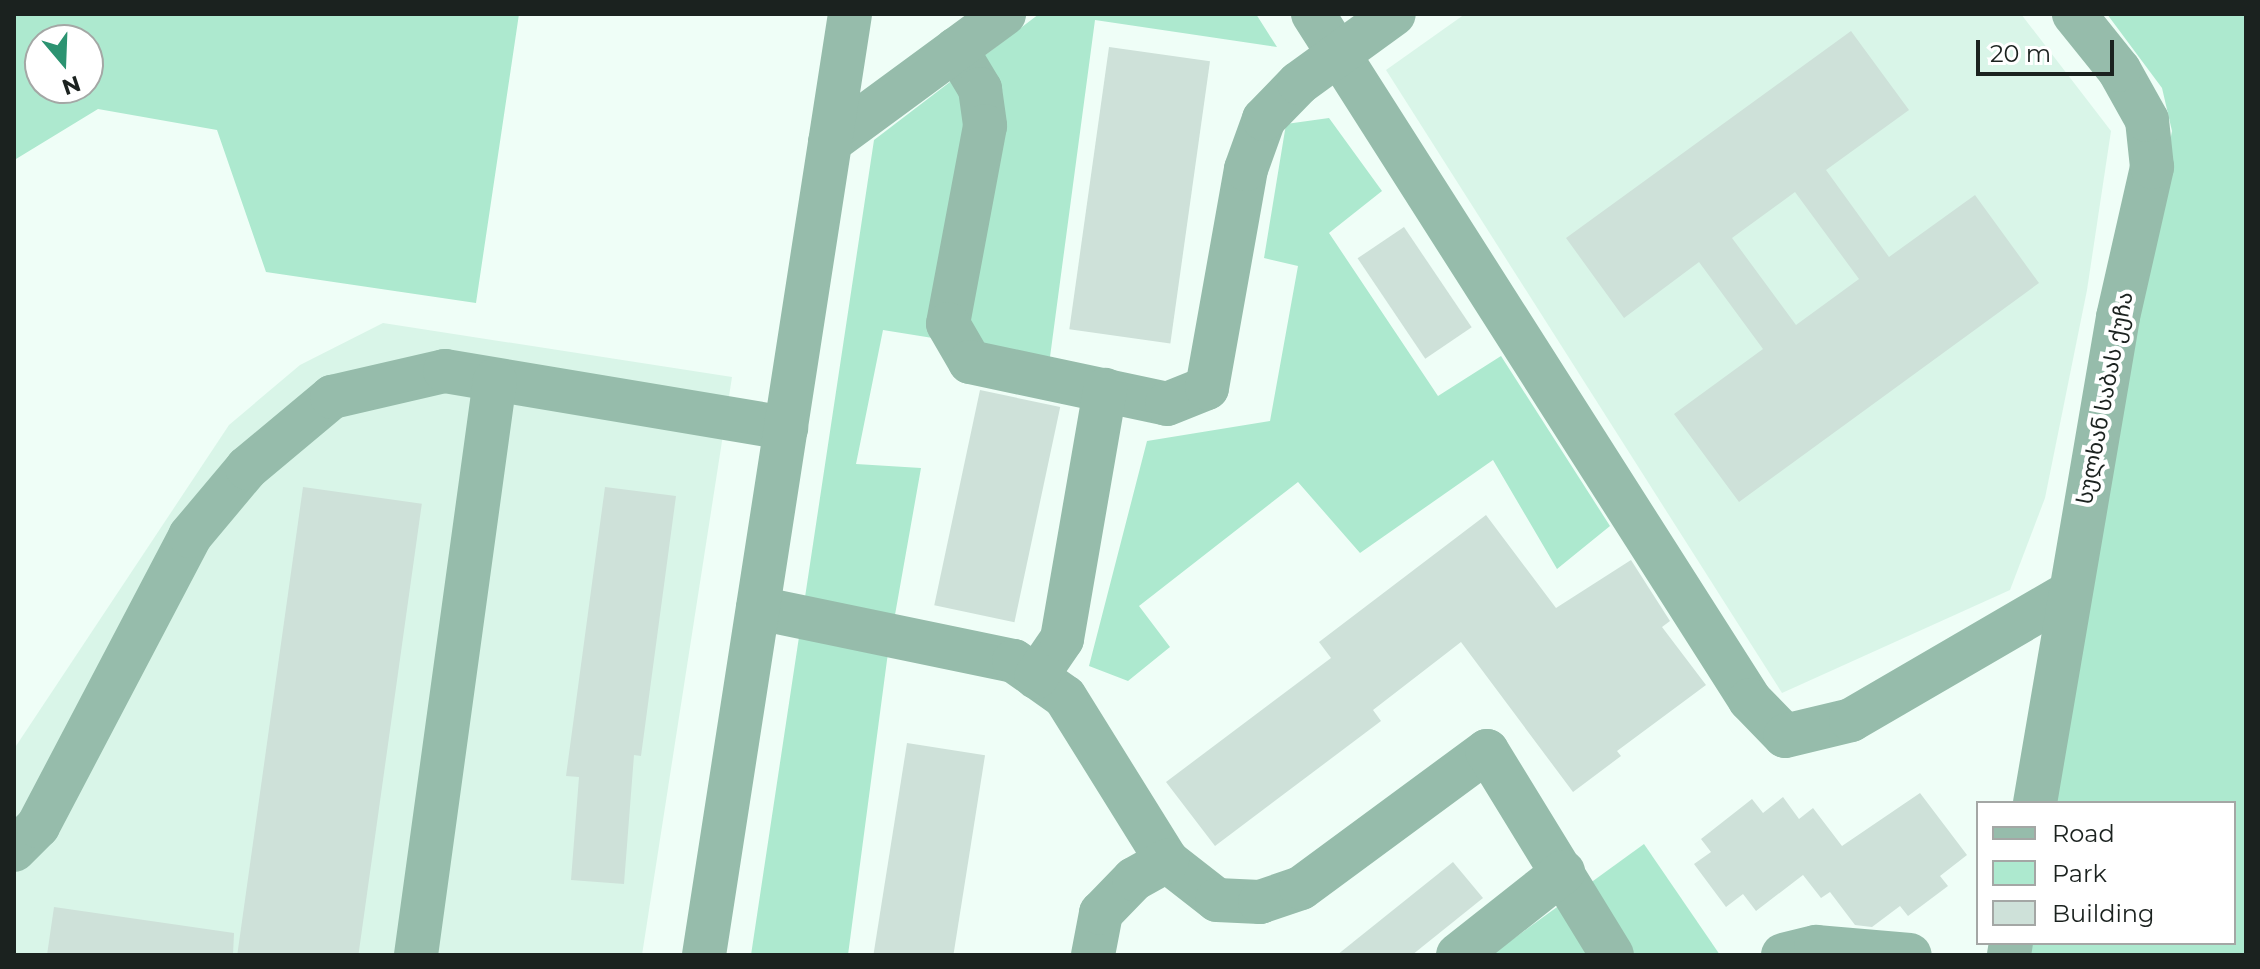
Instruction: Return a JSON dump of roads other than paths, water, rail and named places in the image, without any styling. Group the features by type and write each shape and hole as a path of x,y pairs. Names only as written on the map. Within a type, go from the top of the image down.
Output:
{"street":[{"path":"704,955 850,14"},
{"path":"830,142 1004,14"},
{"path":"1313,14 1341,53 1750,700 1785,736 1851,720 2069,593"},
{"path":"956,49 980,89 985,126 948,324 970,362 1167,404 1207,388 1246,169 1264,119 1299,83 1394,14"},
{"name":"სულხან საბას ქუჩა","path":"2035,801 2118,317 2152,167 2147,120 2119,70 2074,14"},
{"path":"14,850 38,826 190,536 247,468 332,397 445,371 786,428"},
{"path":"416,955 495,380"},
{"path":"1036,677 1062,639 1105,390"},
{"path":"758,608 1014,661 1065,697 1167,861 1217,900 1260,902 1301,888 1487,751 1612,955"},
{"path":"1093,955 1101,913 1134,879 1167,861"},
{"path":"1458,955 1563,872"},
{"path":"1783,955 1816,947 1910,955"}]}
